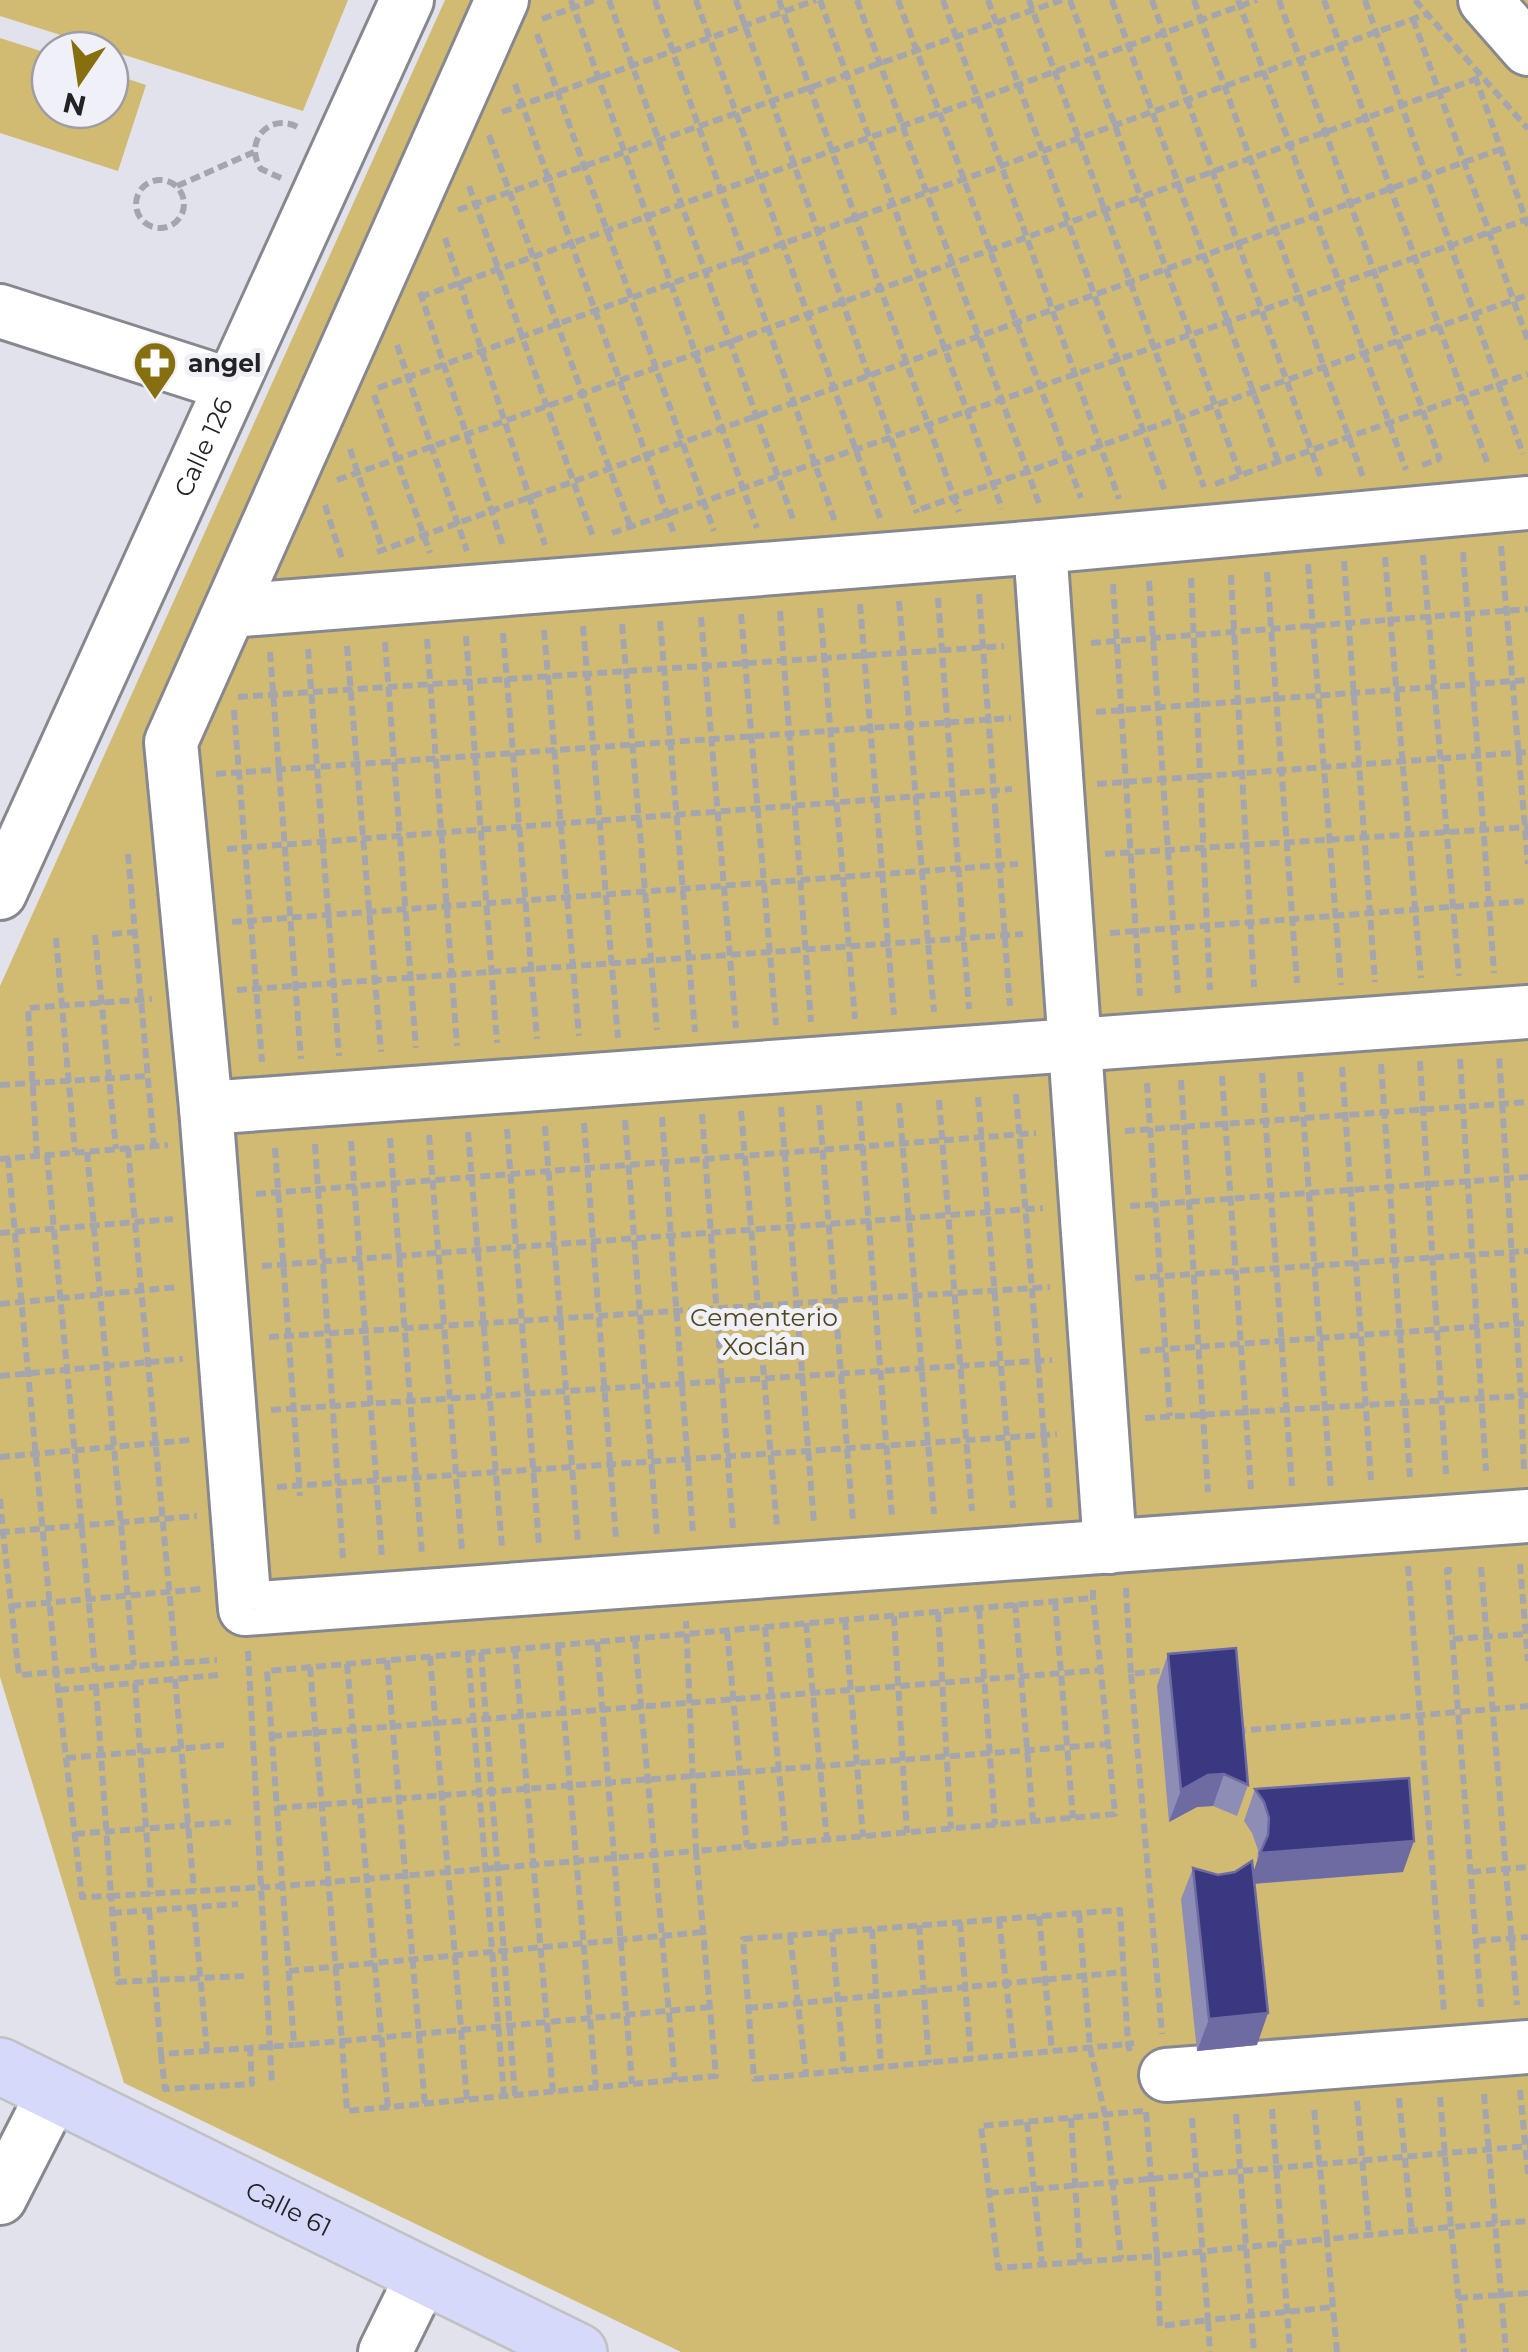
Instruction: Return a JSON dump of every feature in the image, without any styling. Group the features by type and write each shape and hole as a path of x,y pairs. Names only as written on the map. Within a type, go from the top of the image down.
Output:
{"main road":[{"name":"Calle 61","path":"0,2066 580,2352"}],"street":[{"name":"Calle 126","path":"0,893 406,0"},
{"path":"1485,0 1528,50"},
{"path":"517,11 460,125 418,223 320,408 278,501 250,626 171,742 193,1126 245,1609 1000,1535 1093,1552 1408,1501 1526,1492"},
{"path":"0,311 231,385"},
{"path":"250,626 1030,528 1520,485"},
{"path":"1030,528 1073,1043 1093,1552"},
{"path":"193,1126 1073,1043 1507,1014"},
{"path":"1168,2098 1396,2057 1463,2060 1522,2047"},
{"path":"0,2198 54,2092"},
{"path":"384,2352 424,2274"}],"path":[{"path":"572,0 761,538"},
{"path":"609,0 798,536"},
{"path":"655,0 838,532"},
{"path":"696,0 883,525 870,526"},
{"path":"736,0 921,526"},
{"path":"779,0 963,523"},
{"path":"460,125 818,0 993,484 1030,528"},
{"path":"857,0 1027,471 1030,528"},
{"path":"898,0 1086,514"},
{"path":"943,0 1123,510"},
{"path":"988,0 1168,500 1156,504"},
{"path":"1029,0 1204,487"},
{"path":"418,223 1062,0"},
{"path":"1070,0 1240,475"},
{"path":"1112,0 1278,461"},
{"path":"1152,0 1327,495"},
{"path":"1194,0 1365,483"},
{"path":"470,560 408,377 373,314 1201,20 1239,3 1257,0"},
{"path":"1280,0 1444,470"},
{"path":"1324,0 1488,466 1520,485"},
{"path":"1366,0 1499,384 1520,485 1506,610 1523,753 1528,864"},
{"path":"578,544 1527,221 1479,78 1415,0"},
{"path":"1239,3 1406,470"},
{"path":"517,11 558,93 717,542"},
{"path":"434,563 372,390 1427,14"},
{"path":"1413,19 1528,341"},
{"path":"510,70 678,545"},
{"path":"278,501 1479,78"},
{"path":"1479,78 1528,129"},
{"path":"287,178 261,169 254,152 259,134 273,124 292,123 306,134"},
{"path":"460,125 510,192 634,537"},
{"path":"460,125 475,204 597,551"},
{"path":"370,554 1501,149"},
{"path":"177,186 184,199 178,220 171,226 156,228 142,220 136,205 140,190 162,179 177,186 254,152"},
{"path":"418,223 459,283 548,554"},
{"path":"418,223 421,297 506,558"},
{"path":"899,516 1528,295"},
{"path":"1186,494 1528,374"},
{"path":"320,408 336,402 388,567"},
{"path":"1472,472 1488,466"},
{"path":"1462,535 1489,904 1507,1014 1502,1104 1516,1324 1525,1396 1526,1492"},
{"path":"1422,539 1459,982"},
{"path":"1384,542 1422,984 1406,986"},
{"path":"1343,545 1376,988"},
{"path":"1306,548 1342,991 1327,992"},
{"path":"332,568 356,559"},
{"path":"1267,570 1298,995"},
{"path":"1231,573 1254,998"},
{"path":"1190,576 1211,1002"},
{"path":"1149,580 1179,1004"},
{"path":"1112,582 1141,1007"},
{"path":"979,588 1010,1008"},
{"path":"937,591 969,1011"},
{"path":"899,594 934,1014"},
{"path":"859,597 894,1017"},
{"path":"819,600 855,1020"},
{"path":"779,603 811,1024"},
{"path":"741,606 776,1026"},
{"path":"700,608 736,1030"},
{"path":"1086,644 1528,609"},
{"path":"660,611 695,1033"},
{"path":"622,614 657,1036"},
{"path":"582,617 618,1039"},
{"path":"544,620 580,1042"},
{"path":"502,623 538,1046"},
{"path":"250,626 274,695 302,1065"},
{"path":"465,626 498,1049"},
{"path":"426,628 457,1052"},
{"path":"384,632 416,1055"},
{"path":"346,634 382,1058"},
{"path":"307,637 340,1062"},
{"path":"262,1068 234,697 1012,646"},
{"path":"1091,713 1528,680"},
{"path":"200,775 1018,718"},
{"path":"1081,786 1523,753"},
{"path":"226,849 1023,788"},
{"path":"1101,855 1526,827"},
{"path":"128,854 154,1146"},
{"path":"231,922 1029,864"},
{"path":"1106,934 1528,901"},
{"path":"236,990 1034,934"},
{"path":"95,935 116,1149"},
{"path":"56,938 75,1152"},
{"path":"36,1156 28,1008 159,999"},
{"path":"1460,1054 1486,1472"},
{"path":"1420,1056 1446,1474"},
{"path":"1381,1059 1405,1402 1421,1715 1463,2060 1488,2150 1506,2352"},
{"path":"1341,1062 1371,1480"},
{"path":"1300,1064 1331,1483"},
{"path":"1262,1067 1292,1486"},
{"path":"1222,1070 1251,1489"},
{"path":"1180,1072 1208,1492"},
{"path":"1146,1074 1170,1416"},
{"path":"0,1085 166,1075"},
{"path":"1016,1082 1044,1434 1093,1552 1132,1674 1168,2098 1197,2175 1210,2352"},
{"path":"977,1085 1006,1437 1000,1535"},
{"path":"938,1088 967,1440 1000,1535 1015,1605 1033,1822"},
{"path":"898,1091 935,1530"},
{"path":"858,1094 893,1534"},
{"path":"818,1097 854,1537"},
{"path":"780,1100 816,1540"},
{"path":"1121,1131 1528,1102"},
{"path":"740,1103 778,1543"},
{"path":"702,1106 734,1546"},
{"path":"662,1109 694,1550"},
{"path":"624,1112 658,1552"},
{"path":"584,1115 617,1555"},
{"path":"544,1117 579,1558"},
{"path":"506,1120 540,1561"},
{"path":"468,1123 504,1564"},
{"path":"193,1126 154,1146 4,1158 15,1232 56,1672 82,1897 262,1888 1115,1814 1093,1552"},
{"path":"428,1126 463,1568"},
{"path":"389,1129 423,1571"},
{"path":"350,1132 382,1564"},
{"path":"249,1194 1038,1133"},
{"path":"314,1134 344,1566"},
{"path":"274,1138 300,1496"},
{"path":"128,1148 176,1663"},
{"path":"87,1152 134,1666"},
{"path":"46,1155 95,1669"},
{"path":"1126,1206 1528,1177"},
{"path":"254,1267 1045,1208"},
{"path":"0,1233 176,1219"},
{"path":"1132,1278 1528,1251"},
{"path":"260,1338 1051,1286"},
{"path":"0,1304 182,1287"},
{"path":"1124,1353 1528,1323"},
{"path":"0,1376 189,1359"},
{"path":"265,1410 1058,1360"},
{"path":"1129,1419 1525,1396"},
{"path":"271,1487 1064,1433"},
{"path":"0,1457 196,1439"},
{"path":"0,1499 19,1675 217,1660"},
{"path":"2,1532 203,1515"},
{"path":"1073,1818 1055,1602 1093,1552"},
{"path":"1528,1564 1520,1564 1528,1661"},
{"path":"1464,2352 1445,2153 1463,2060 1476,1940 1448,1570 1500,1566"},
{"path":"1481,1567 1522,2047 1528,2174"},
{"path":"11,1606 212,1588"},
{"path":"294,2045 267,1671 1055,1602"},
{"path":"978,1608 994,1825"},
{"path":"938,1612 951,1828"},
{"path":"894,1616 907,1833"},
{"path":"310,1667 348,2111 716,2076 696,1851 686,1617"},
{"path":"845,1620 864,1837"},
{"path":"806,1624 827,1840"},
{"path":"765,1627 786,1844"},
{"path":"727,1630 747,1846"},
{"path":"1453,1640 1527,1634"},
{"path":"635,1638 675,2080"},
{"path":"247,1639 272,2084"},
{"path":"597,1642 632,2084"},
{"path":"558,1646 596,2088"},
{"path":"514,1649 554,2092"},
{"path":"481,1652 515,2096"},
{"path":"468,1653 504,2098"},
{"path":"430,1656 467,2101"},
{"path":"388,1660 425,2105"},
{"path":"347,1664 388,2109"},
{"path":"1132,1674 1182,1668"},
{"path":"272,1736 1100,1670"},
{"path":"58,1690 218,1675"},
{"path":"175,1679 194,1891"},
{"path":"135,1683 152,1894"},
{"path":"96,1686 118,1982 244,1976"},
{"path":"1235,1715 1236,1732 1528,1706"},
{"path":"278,1808 1108,1744"},
{"path":"66,1758 224,1745"},
{"path":"75,1834 231,1822"},
{"path":"1471,1872 1528,1867"},
{"path":"112,1913 238,1904"},
{"path":"194,1908 207,2051"},
{"path":"149,1910 165,2090 252,2084 250,2048"},
{"path":"1120,1910 1128,2044 754,2079 743,1938 1079,1913 1120,1910"},
{"path":"1079,1913 1090,2048 1106,2115 1121,2259"},
{"path":"1039,1916 1052,2052"},
{"path":"999,1919 1014,2055"},
{"path":"960,1922 971,2059"},
{"path":"919,1925 929,2063"},
{"path":"872,1929 880,2067"},
{"path":"290,1971 704,1932"},
{"path":"832,1932 844,2070"},
{"path":"790,1935 806,2074"},
{"path":"1476,1940 1528,1936"},
{"path":"748,2008 1124,1972"},
{"path":"162,2054 710,2007"},
{"path":"1396,2057 1412,2231"},
{"path":"1356,2093 1369,2235"},
{"path":"1313,2097 1337,2352"},
{"path":"1168,2098 1151,2178 1160,2326 1333,2307"},
{"path":"1272,2100 1290,2352"},
{"path":"1236,2104 1254,2352"},
{"path":"1070,2118 1080,2262"},
{"path":"1027,2122 1042,2264"},
{"path":"981,2126 998,2268 1528,2220"},
{"path":"989,2192 1527,2147"},
{"path":"1458,2298 1528,2293"}],"green space":[{"path":"0,0 348,0 303,111 130,57 130,30 45,30 0,16"},
{"name":"Cementerio Xoclán","path":"445,0 1528,0 1528,2352 681,2352 124,2083 0,1677 0,986"},
{"path":"0,38 30,48 30,130 130,130 130,80 146,85 118,171 0,133"}],"building":[{"path":"1236,1648 1248,1785 1224,1774 1208,1775 1181,1790 1168,1654"},
{"path":"1409,1778 1414,1841 1260,1853 1268,1835 1269,1818 1255,1789"},
{"path":"1252,1861 1268,2013 1209,2019 1193,1868 1218,1875 1235,1872"}],"place":[{"name":"angel","path":"155,401"}]}
